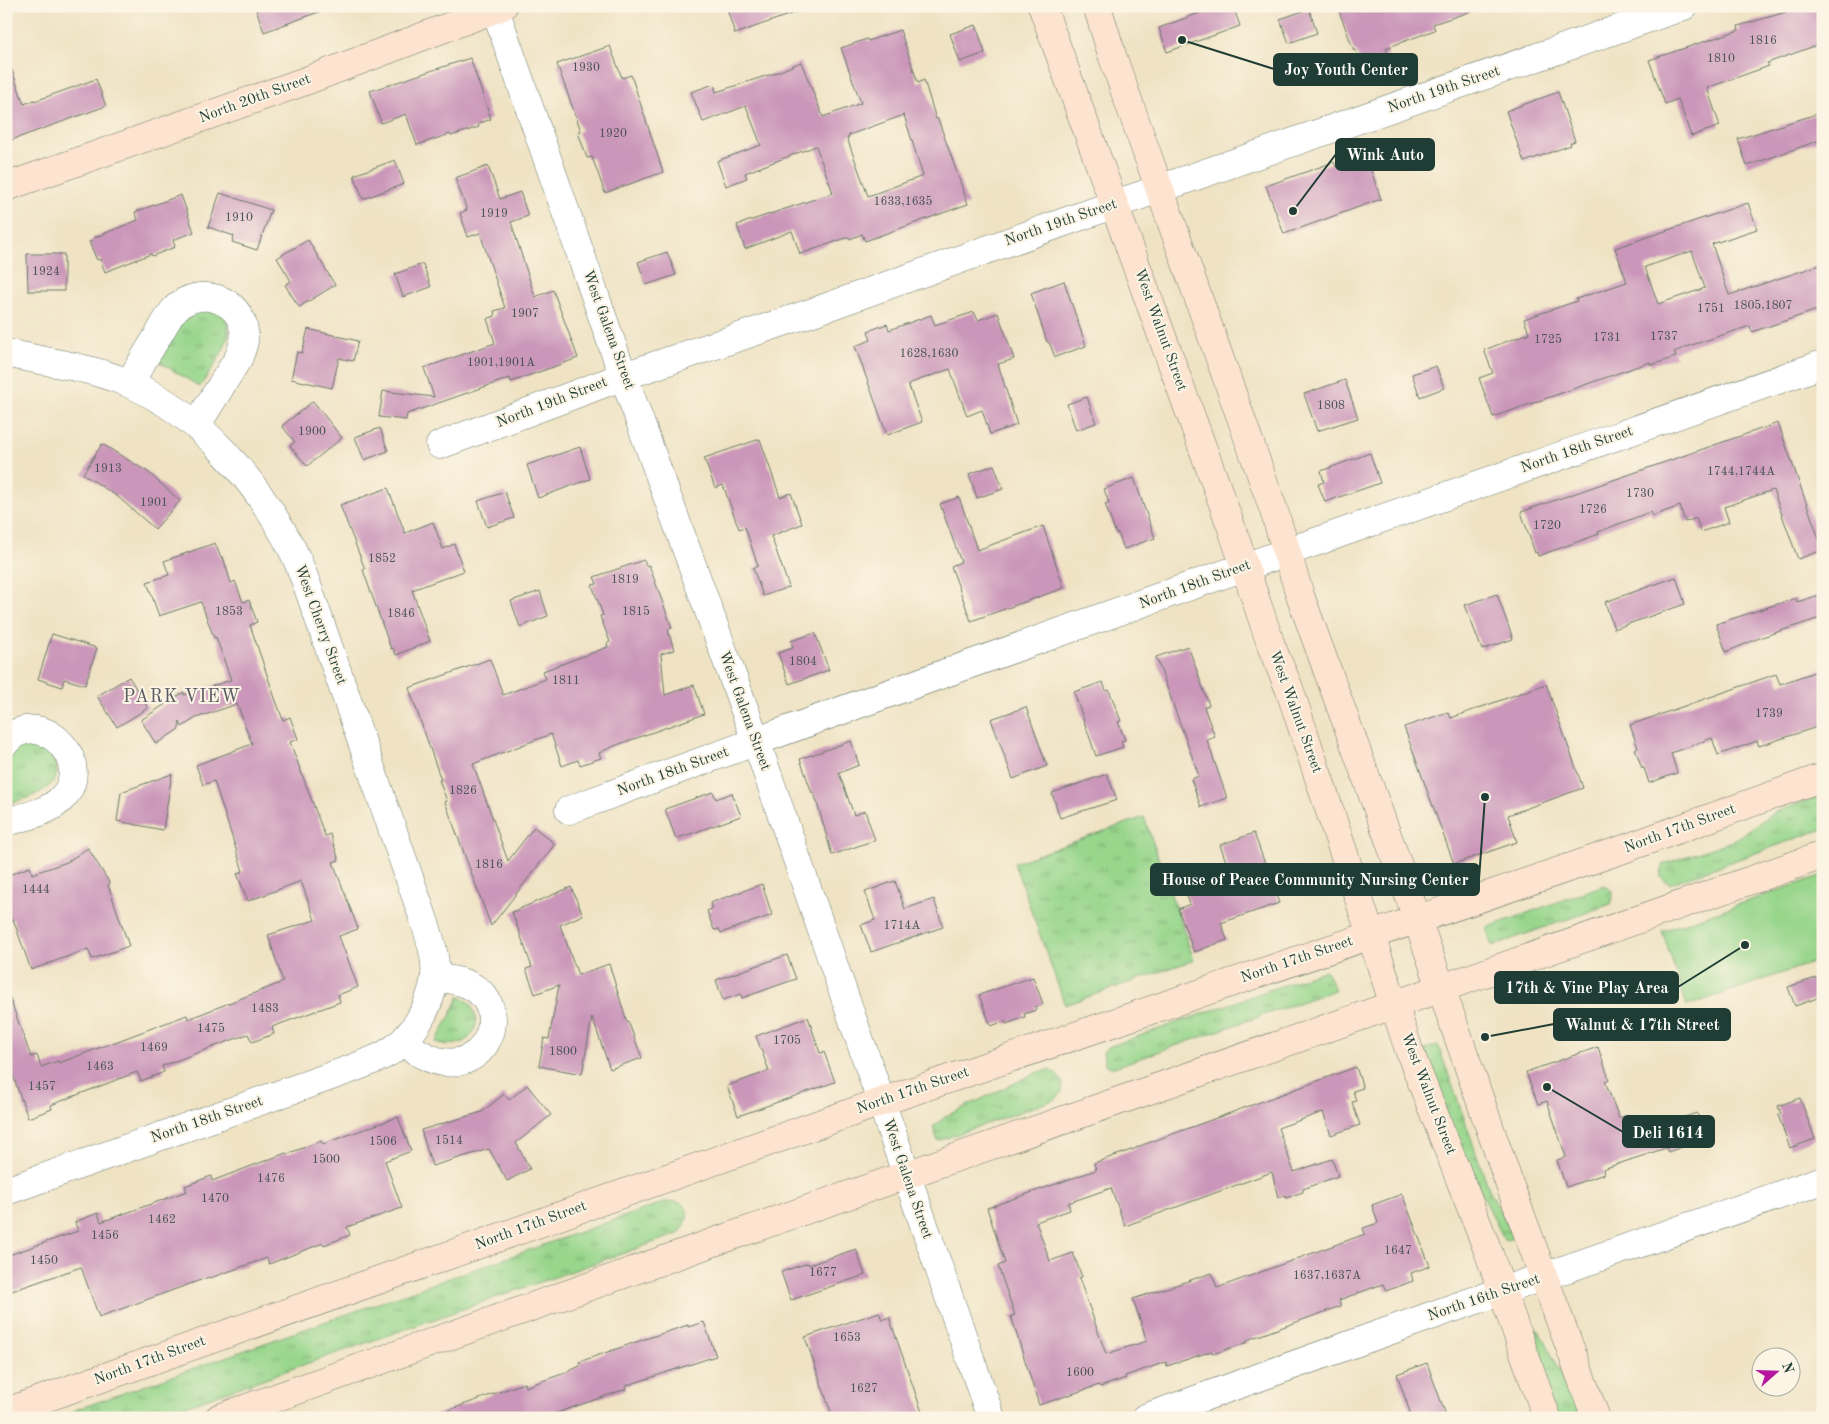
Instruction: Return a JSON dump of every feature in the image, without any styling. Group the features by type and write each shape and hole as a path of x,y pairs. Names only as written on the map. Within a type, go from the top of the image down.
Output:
{"main road":[{"name":"West Walnut Street","path":"1042,6 1231,526 1272,648 1289,688 1409,1050 1503,1292 1547,1418"},
{"path":"1096,6 1274,511 1300,595 1442,988 1509,1183 1596,1418"},
{"name":"North 20th Street","path":"6,187 311,79 497,7"},
{"name":"North 17th Street","path":"6,1412 881,1102 1621,850 1823,777"},
{"path":"219,1418 906,1175 1823,855"}],"street":[{"name":"North 19th Street","path":"440,446 624,376 813,312 1684,6"},
{"name":"West Galena Street","path":"497,7 624,376 756,741 991,1418"},
{"path":"129,383 176,308 187,300 200,296 224,301 234,309 241,319 244,331 244,344 239,357 196,426"},
{"name":"West Cherry Street","path":"6,354 94,371 129,383 174,408 196,426 240,470 255,489 291,547 309,591 423,916 432,949 435,976 425,1009 404,1041"},
{"name":"North 18th Street","path":"570,810 756,741 1244,567 1823,364"},
{"path":"6,742 15,734 29,730 46,732 60,742 67,751 72,759 73,774 66,793 59,801 43,810 6,822"},
{"path":"404,1041 422,1055 443,1063 453,1064 464,1061 482,1050 488,1040 492,1020 490,1009 485,999 469,985 435,976"},
{"name":"North 18th Street","path":"6,1191 351,1069 387,1053 404,1041"},
{"name":"North 16th Street","path":"1145,1418 1823,1180"}],"green space":[{"path":"191,310 216,310 225,318 228,326 228,335 221,354 200,387 158,361 181,319"},
{"path":"28,745 43,749 52,756 57,770 55,778 42,791 6,805 5,775 8,760 16,749"},
{"path":"1823,795 1823,829 1669,884 1660,876 1664,864 1732,841 1775,812"},
{"path":"1144,817 1194,960 1065,1005 1014,863"},
{"path":"1823,875 1823,959 1687,1006 1662,931"},
{"path":"1604,885 1613,892 1611,904 1492,946 1486,928"},
{"path":"1326,970 1335,990 1115,1067 1105,1064 1103,1052 1108,1047"},
{"path":"459,997 469,1002 473,1009 476,1026 473,1033 468,1039 454,1044 436,1042 454,1008"},
{"path":"1438,1045 1489,1189 1514,1237 1505,1241 1455,1139 1423,1050"},
{"path":"1049,1070 1057,1075 1063,1083 1062,1092 1056,1099 938,1141 933,1127 946,1116 1038,1072"},
{"path":"665,1202 678,1202 686,1208 686,1222 678,1234 151,1418 66,1418 75,1410"},
{"path":"1537,1329 1545,1340 1583,1418 1555,1418 1524,1333"}],"building":[{"path":"255,6 327,6 327,9 264,32"},
{"path":"726,6 804,6 805,9 735,34"},
{"path":"1218,6 1233,6 1240,26 1167,52 1159,28"},
{"path":"1352,6 1474,6 1475,10 1433,24 1435,30 1386,48 1388,55 1361,65 1339,11"},
{"path":"1797,6 1823,6 1823,43 1767,63 1769,66 1707,88 1720,126 1691,136 1678,99 1665,104 1649,60 1739,30 1738,26 1786,12 1785,10"},
{"path":"1309,9 1317,33 1289,43 1280,19"},
{"path":"976,25 985,53 960,62 950,34"},
{"path":"900,30 918,83 924,80 936,119 938,119 968,204 865,241 862,234 800,254 792,231 745,249 737,225 833,193 816,146 745,173 747,178 726,186 717,161 761,145 746,106 703,122 691,92 714,84 716,92 778,72 801,62 823,117 861,103 841,48 867,39 868,41","holes":["904,115 923,176 868,196 847,138 849,135"]},
{"path":"610,46 622,78 631,75 663,172 605,193 592,157 587,158 578,132 581,131 557,64"},
{"path":"470,58 491,119 478,124 479,127 417,145 406,114 381,123 370,91"},
{"path":"9,62 24,104 96,79 106,106 6,142 6,63"},
{"path":"1558,92 1575,141 1570,143 1571,145 1524,162 1506,111"},
{"path":"1823,112 1823,139 1747,166 1738,139"},
{"path":"1366,156 1381,199 1284,234 1266,186 1334,162 1336,167"},
{"path":"395,160 404,184 363,199 354,175"},
{"path":"488,166 500,199 520,192 528,216 511,222 535,297 553,290 578,358 511,382 510,378 407,414 406,420 379,417 383,391 434,397 424,368 495,343 487,319 495,316 494,311 505,308 480,233 468,237 460,213 467,210 455,178"},
{"path":"220,193 271,210 257,250 232,242 234,236 208,227"},
{"path":"181,195 194,232 173,240 175,247 105,272 100,259 97,260 89,242 93,238 138,220 135,212"},
{"path":"1748,203 1757,229 1712,244 1729,295 1823,264 1823,308 1752,332 1750,326 1689,346 1674,352 1676,357 1651,365 1650,362 1493,417 1479,378 1493,373 1484,350 1529,333 1524,319 1627,282 1615,248","holes":["1692,251 1705,288 1658,304 1645,267"]},
{"path":"308,240 335,285 299,307 285,285 291,281 277,258"},
{"path":"667,252 676,275 646,285 638,262"},
{"path":"27,254 64,254 64,291 28,291"},
{"path":"423,264 431,287 403,297 395,274"},
{"path":"1064,281 1086,346 1055,357 1049,342 1047,342 1031,293"},
{"path":"974,312 978,320 998,313 1014,359 998,364 1017,425 990,434 982,410 967,416 950,369 908,384 922,422 887,435 855,346 871,340 868,331 887,324 889,330 931,315 935,325"},
{"path":"308,329 358,341 353,361 339,358 332,388 291,379 297,352 302,353"},
{"path":"1436,366 1444,388 1420,397 1412,374"},
{"path":"1345,380 1358,418 1317,431 1304,394"},
{"path":"1087,397 1096,423 1076,430 1067,404"},
{"path":"313,401 342,438 307,466 290,446 295,442 282,426"},
{"path":"1778,423 1823,550 1798,559 1773,490 1724,507 1729,522 1701,532 1696,518 1685,522 1680,506 1652,516 1650,512 1598,532 1599,534 1538,556 1537,552 1535,553 1521,512"},
{"path":"380,428 388,451 364,460 355,437"},
{"path":"760,439 780,497 791,493 802,524 771,536 789,587 763,596 753,568 758,566 745,527 739,529 723,485 715,488 704,458"},
{"path":"102,444 148,472 180,501 155,529 118,497 83,474"},
{"path":"580,447 590,479 538,498 527,465"},
{"path":"1370,453 1380,483 1325,502 1318,484 1324,482 1321,471"},
{"path":"994,465 1003,489 977,498 969,474"},
{"path":"1134,478 1155,538 1124,549 1118,533 1116,534 1105,504 1109,503 1104,489"},
{"path":"388,488 405,533 433,522 443,549 454,544 464,571 412,590 430,641 396,655 393,648 391,649 363,570 365,569 340,505"},
{"path":"505,492 514,518 487,527 478,501"},
{"path":"959,497 977,550 1043,526 1064,588 971,621 951,566 961,562 940,504"},
{"path":"215,543 221,558 223,557 231,583 235,581 243,602 249,600 257,622 250,625 275,698 283,720 290,717 298,739 290,742 325,836 330,834 339,860 333,862 358,929 339,936 358,987 338,995 340,1002 272,1027 274,1034 252,1042 248,1034 162,1066 164,1072 141,1081 137,1072 51,1105 52,1109 28,1118 6,1056 6,997 9,996 31,1057 37,1055 41,1067 58,1061 59,1063 187,1015 188,1019 283,982 268,935 315,920 301,881 248,901 237,874 243,871 214,781 203,785 196,765 252,744 237,704 196,718 182,727 180,721 179,729 156,744 141,720 184,692 184,695 231,680 201,602 159,616 147,582 169,575 164,561"},
{"path":"644,560 646,566 649,565 672,628 668,630 674,650 661,654 665,695 694,685 704,714 614,746 599,753 601,758 580,765 578,760 562,766 551,734 473,764 508,861 534,827 555,844 491,926 445,802 447,801 439,780 441,780 409,688 490,659 503,695 546,679 543,671 608,647 607,643 610,642 600,616 603,615 592,585 597,584 594,577"},
{"path":"1676,577 1685,604 1614,629 1605,602"},
{"path":"540,591 548,616 520,627 511,601"},
{"path":"1497,594 1513,639 1482,650 1465,605"},
{"path":"1823,594 1823,617 1762,637 1726,652 1716,624 1796,598 1797,602"},
{"path":"815,633 829,670 789,684 778,653 793,648 791,641"},
{"path":"52,634 97,648 85,685 64,679 62,687 38,679"},
{"path":"1188,646 1209,705 1204,707 1215,737 1207,740 1227,798 1201,807 1191,779 1199,776 1156,657"},
{"path":"1823,669 1823,725 1759,746 1757,741 1718,755 1712,738 1671,753 1677,773 1649,783 1635,749 1638,748 1630,725 1776,674 1780,684"},
{"path":"129,677 148,708 117,727 97,696"},
{"path":"1103,682 1106,691 1109,690 1121,721 1118,722 1125,740 1121,741 1123,747 1096,756 1074,692"},
{"path":"1546,684 1583,788 1508,815 1517,842 1454,864 1404,727 1448,712 1451,718"},
{"path":"1026,707 1047,766 1013,779 991,719"},
{"path":"851,741 859,765 839,773 854,815 865,811 875,840 832,855 814,792 812,793 800,759"},
{"path":"172,774 163,830 117,821 121,792"},
{"path":"1107,774 1117,800 1060,818 1052,793"},
{"path":"713,792 716,799 732,793 741,816 676,839 665,809"},
{"path":"1254,833 1279,903 1221,923 1227,940 1194,952 1178,909 1190,904 1185,891 1231,875 1220,845"},
{"path":"88,848 110,884 108,885 129,946 92,959 88,949 31,970 13,919 6,921 6,876 30,867 32,874 67,862"},
{"path":"895,881 905,909 934,899 943,927 871,952 861,925 875,920 865,892"},
{"path":"762,884 772,915 721,933 719,929 714,930 707,911 712,909 710,903"},
{"path":"571,887 583,915 560,925 578,975 609,964 627,1022 642,1058 610,1069 592,1017 582,1074 539,1066 544,1038 549,1039 559,985 535,994 526,969 532,967 512,912"},
{"path":"787,955 796,979 742,998 741,994 723,1000 716,980"},
{"path":"1033,977 1043,1004 1035,1007 1036,1010 1024,1014 1025,1017 1006,1024 1005,1021 991,1026 979,995"},
{"path":"1819,977 1823,988 1823,996 1795,1006 1788,987"},
{"path":"808,1017 820,1053 824,1052 835,1082 738,1116 727,1086 769,1071 756,1036"},
{"path":"1598,1047 1609,1079 1605,1081 1619,1118 1627,1115 1633,1133 1697,1113 1705,1139 1668,1152 1666,1148 1603,1169 1604,1174 1566,1187 1557,1160 1566,1157 1547,1101 1538,1104 1526,1072"},
{"path":"1356,1067 1363,1088 1353,1091 1356,1101 1352,1102 1360,1125 1331,1135 1323,1112 1278,1128 1294,1172 1332,1159 1338,1176 1303,1189 1303,1192 1286,1198 1285,1195 1278,1198 1272,1172 1125,1226 1111,1188 1068,1203 1070,1210 1036,1222 1050,1261 1073,1253 1082,1277 1079,1278 1106,1354 1147,1341 1133,1299 1212,1273 1217,1288 1365,1234 1363,1228 1378,1223 1372,1205 1402,1194 1430,1266 1411,1273 1413,1281 1386,1291 1383,1284 1339,1300 1341,1306 1247,1340 1248,1342 1213,1354 1212,1351 1167,1366 1166,1362 1100,1387 1099,1385 1039,1405 1011,1316 1015,1315 998,1266 1005,1263 987,1208 1096,1170 1094,1163"},
{"path":"527,1085 551,1115 516,1143 530,1169 507,1181 489,1149 432,1166 421,1130 482,1112 504,1094 509,1100"},
{"path":"1800,1098 1815,1139 1790,1148 1778,1115 1781,1114 1778,1106"},
{"path":"398,1117 411,1151 385,1161 402,1208 347,1227 350,1235 324,1245 323,1243 269,1264 267,1258 99,1317 81,1267 6,1293 6,1256 78,1231 75,1222 98,1213 101,1222 187,1191 185,1186 211,1176 212,1181 286,1153 321,1141 323,1144"},
{"path":"856,1249 865,1275 791,1300 781,1272 808,1263 809,1265"},
{"path":"879,1312 882,1320 889,1317 924,1418 833,1418 805,1337"},
{"path":"704,1322 716,1356 625,1386 626,1389 542,1418 435,1418 435,1415 524,1383 525,1387 565,1373 580,1366 579,1362 688,1325 688,1327"},
{"path":"1427,1363 1447,1418 1412,1418 1397,1374"}],"place":[{"name":"Joy Youth Center","path":"1182,40"},
{"name":"Wink Auto","path":"1293,211"},
{"name":"House of Peace Community Nursing Center","path":"1485,797"},
{"name":"17th & Vine Play Area","path":"1745,945"},
{"name":"Walnut & 17th Street","path":"1485,1037"},
{"name":"Deli 1614","path":"1547,1087"}],"district":[{"name":"PARK VIEW","path":"182,697"}]}
